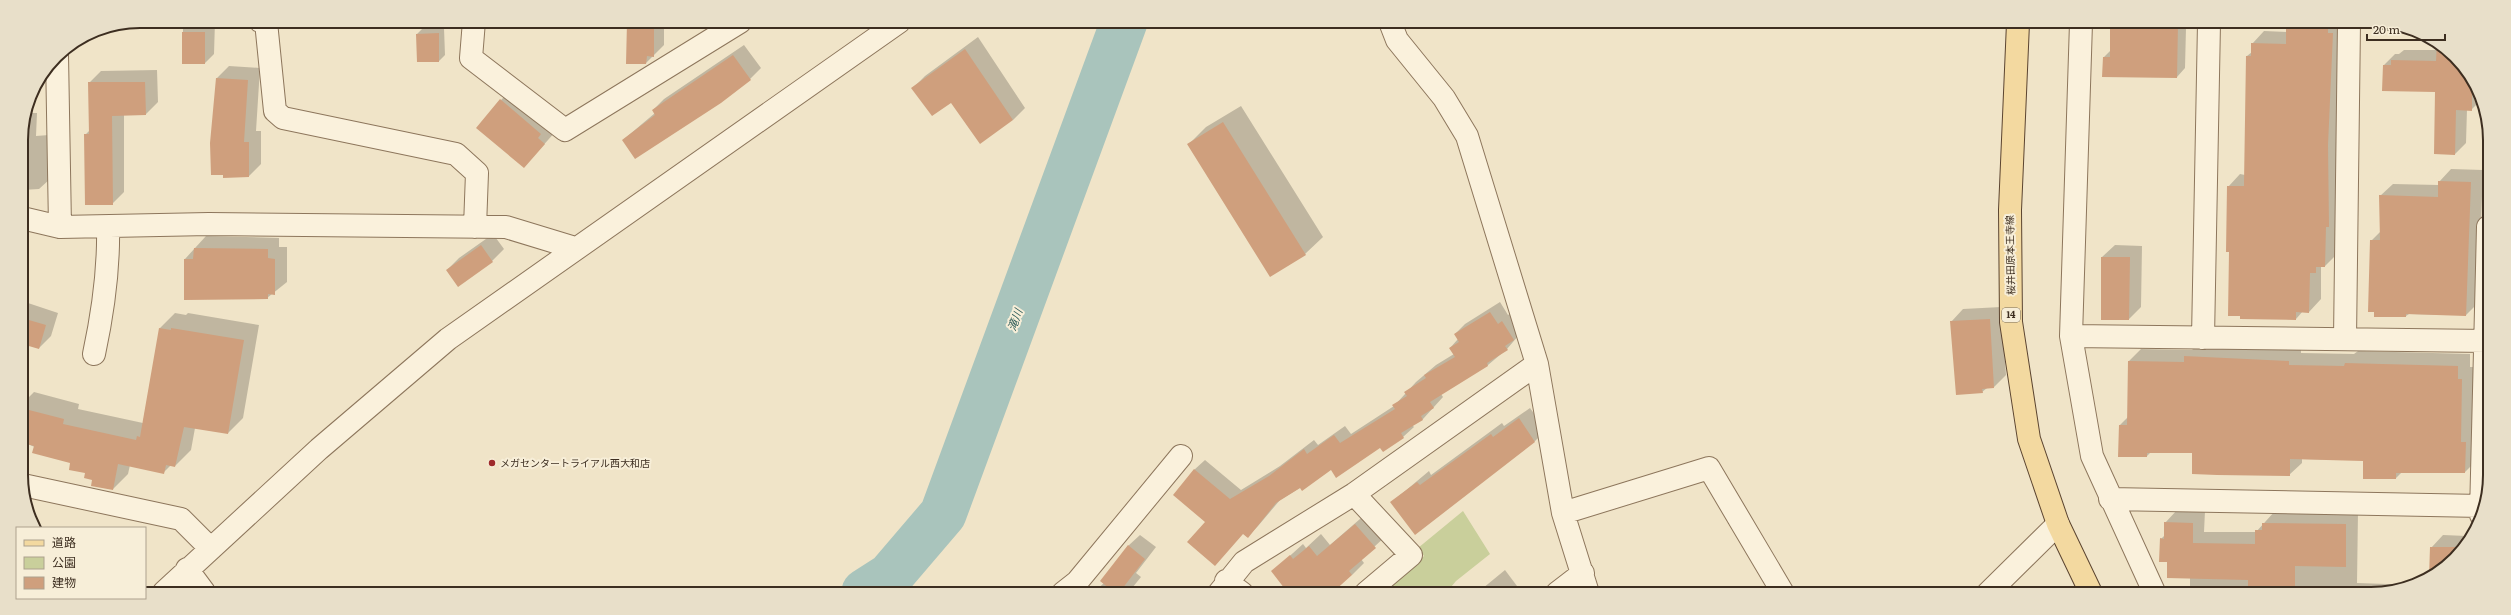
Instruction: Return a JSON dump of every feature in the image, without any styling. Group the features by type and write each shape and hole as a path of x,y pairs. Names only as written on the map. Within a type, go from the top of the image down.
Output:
{"main road":[{"name":"桜井田原本王寺線","path":"2018,28 2010,210 2011,322 2029,439 2058,524 2088,587"}],"street":[{"path":"267,28 275,111 284,118 456,154 477,173 475,227"},
{"path":"473,28 471,58 565,130 730,28"},
{"path":"169,587 319,449 448,339 890,28"},
{"path":"1392,28 1397,40 1444,98 1467,136 1537,364 1563,514 1585,583 1574,587"},
{"path":"2081,28 2071,336 2092,456 2110,499 2152,587"},
{"path":"2203,338 2209,28"},
{"path":"2345,339 2349,28"},
{"path":"57,65 60,227"},
{"path":"28,219 60,227 209,224 506,227 576,248"},
{"path":"94,354 104,310 109,258 108,227"},
{"path":"2071,336 2483,341"},
{"path":"1230,587 1244,562 1354,494 1537,364"},
{"path":"2482,492 2483,454"},
{"path":"1070,587 1077,582 1181,456"},
{"path":"1563,514 1708,468 1778,587"},
{"path":"29,485 181,519 210,548"},
{"path":"1354,494 1410,555 1373,587"},
{"path":"2110,499 2477,511"},
{"path":"1994,587 2058,524"},
{"path":"187,570 200,587"}],"green space":[{"path":"1463,511 1490,554 1456,581 1451,587 1390,587 1424,556 1418,548"}],"building":[{"path":"627,28 654,28 654,57 647,56 646,64 626,64"},
{"path":"2110,28 2178,28 2177,78 2102,77 2103,57 2110,57"},
{"path":"2286,28 2328,28 2328,33 2333,33 2328,145 2329,227 2326,227 2325,267 2316,267 2316,273 2310,273 2309,313 2296,312 2296,320 2240,319 2240,316 2228,316 2229,252 2226,252 2227,186 2244,186 2246,56 2251,56 2251,43 2286,44"},
{"path":"182,32 205,32 205,64 182,64"},
{"path":"439,33 439,62 417,62 416,34"},
{"path":"965,49 1013,120 980,144 951,103 932,116 911,88"},
{"path":"2437,49 2460,72 2472,93 2472,111 2456,110 2455,155 2434,154 2435,92 2382,91 2383,65 2391,65 2391,60 2436,61"},
{"path":"733,55 751,80 721,103 635,159 622,140 655,115 652,110"},
{"path":"216,78 248,80 244,142 249,142 249,177 223,178 223,175 211,175 210,143"},
{"path":"88,82 145,82 146,115 112,116 113,205 85,205 84,134 89,134"},
{"path":"500,99 541,134 538,138 545,144 524,168 476,128"},
{"path":"1223,122 1306,255 1270,277 1187,144"},
{"path":"2438,181 2471,182 2466,316 2406,314 2406,317 2374,317 2374,312 2368,312 2370,240 2380,240 2379,195 2438,197"},
{"path":"481,245 493,262 458,287 446,270"},
{"path":"194,248 268,249 268,258 275,259 275,295 268,294 268,299 184,300 184,259 193,259"},
{"path":"2101,257 2130,257 2129,320 2101,320"},
{"path":"1490,312 1498,324 1502,321 1514,340 1505,346 1508,350 1487,363 1488,366 1430,402 1434,408 1421,416 1423,420 1401,433 1404,438 1383,452 1380,448 1336,478 1331,470 1302,491 1300,488 1276,503 1248,538 1243,534 1215,566 1187,542 1205,522 1173,495 1194,469 1230,499 1269,476 1304,449 1307,454 1334,435 1340,443 1395,409 1392,405 1407,396 1404,392 1426,378 1424,375 1455,357 1449,348 1459,342 1454,334"},
{"path":"1990,319 1994,388 1982,389 1983,393 1956,395 1950,321"},
{"path":"28,320 46,325 39,349 28,346"},
{"path":"159,328 171,330 171,328 244,340 228,434 184,427 175,467 166,465 164,474 118,464 113,490 91,486 92,480 84,478 85,473 69,470 70,463 32,453 34,446 28,444 28,413 29,410 64,419 63,424 136,440 137,436 140,437"},
{"path":"2184,356 2289,361 2289,365 2344,366 2345,363 2458,366 2458,379 2462,379 2461,442 2466,442 2465,473 2396,473 2396,479 2363,479 2363,461 2290,459 2290,476 2192,474 2192,453 2147,453 2147,457 2118,457 2119,425 2127,425 2128,361 2184,362"},
{"path":"1519,418 1535,442 1415,535 1390,502 1417,482 1420,485 1491,434 1493,437"},
{"path":"2164,522 2193,523 2193,543 2255,544 2255,530 2262,530 2262,523 2346,524 2346,567 2295,566 2295,587 2248,587 2248,580 2167,578 2167,562 2159,562 2160,538 2164,539"},
{"path":"1355,524 1376,548 1349,571 1352,575 1339,587 1283,587 1271,571 1290,555 1293,559 1309,546 1317,556"},
{"path":"1128,545 1145,559 1124,587 1108,587 1100,581"},
{"path":"2430,547 2456,547 2445,559 2429,571"}],"waterway":[{"name":"滝川","path":"873,587 890,576 943,514 1122,28"}],"place":[{"name":"メガセンタートライアル西大和店","path":"492,463"}]}
